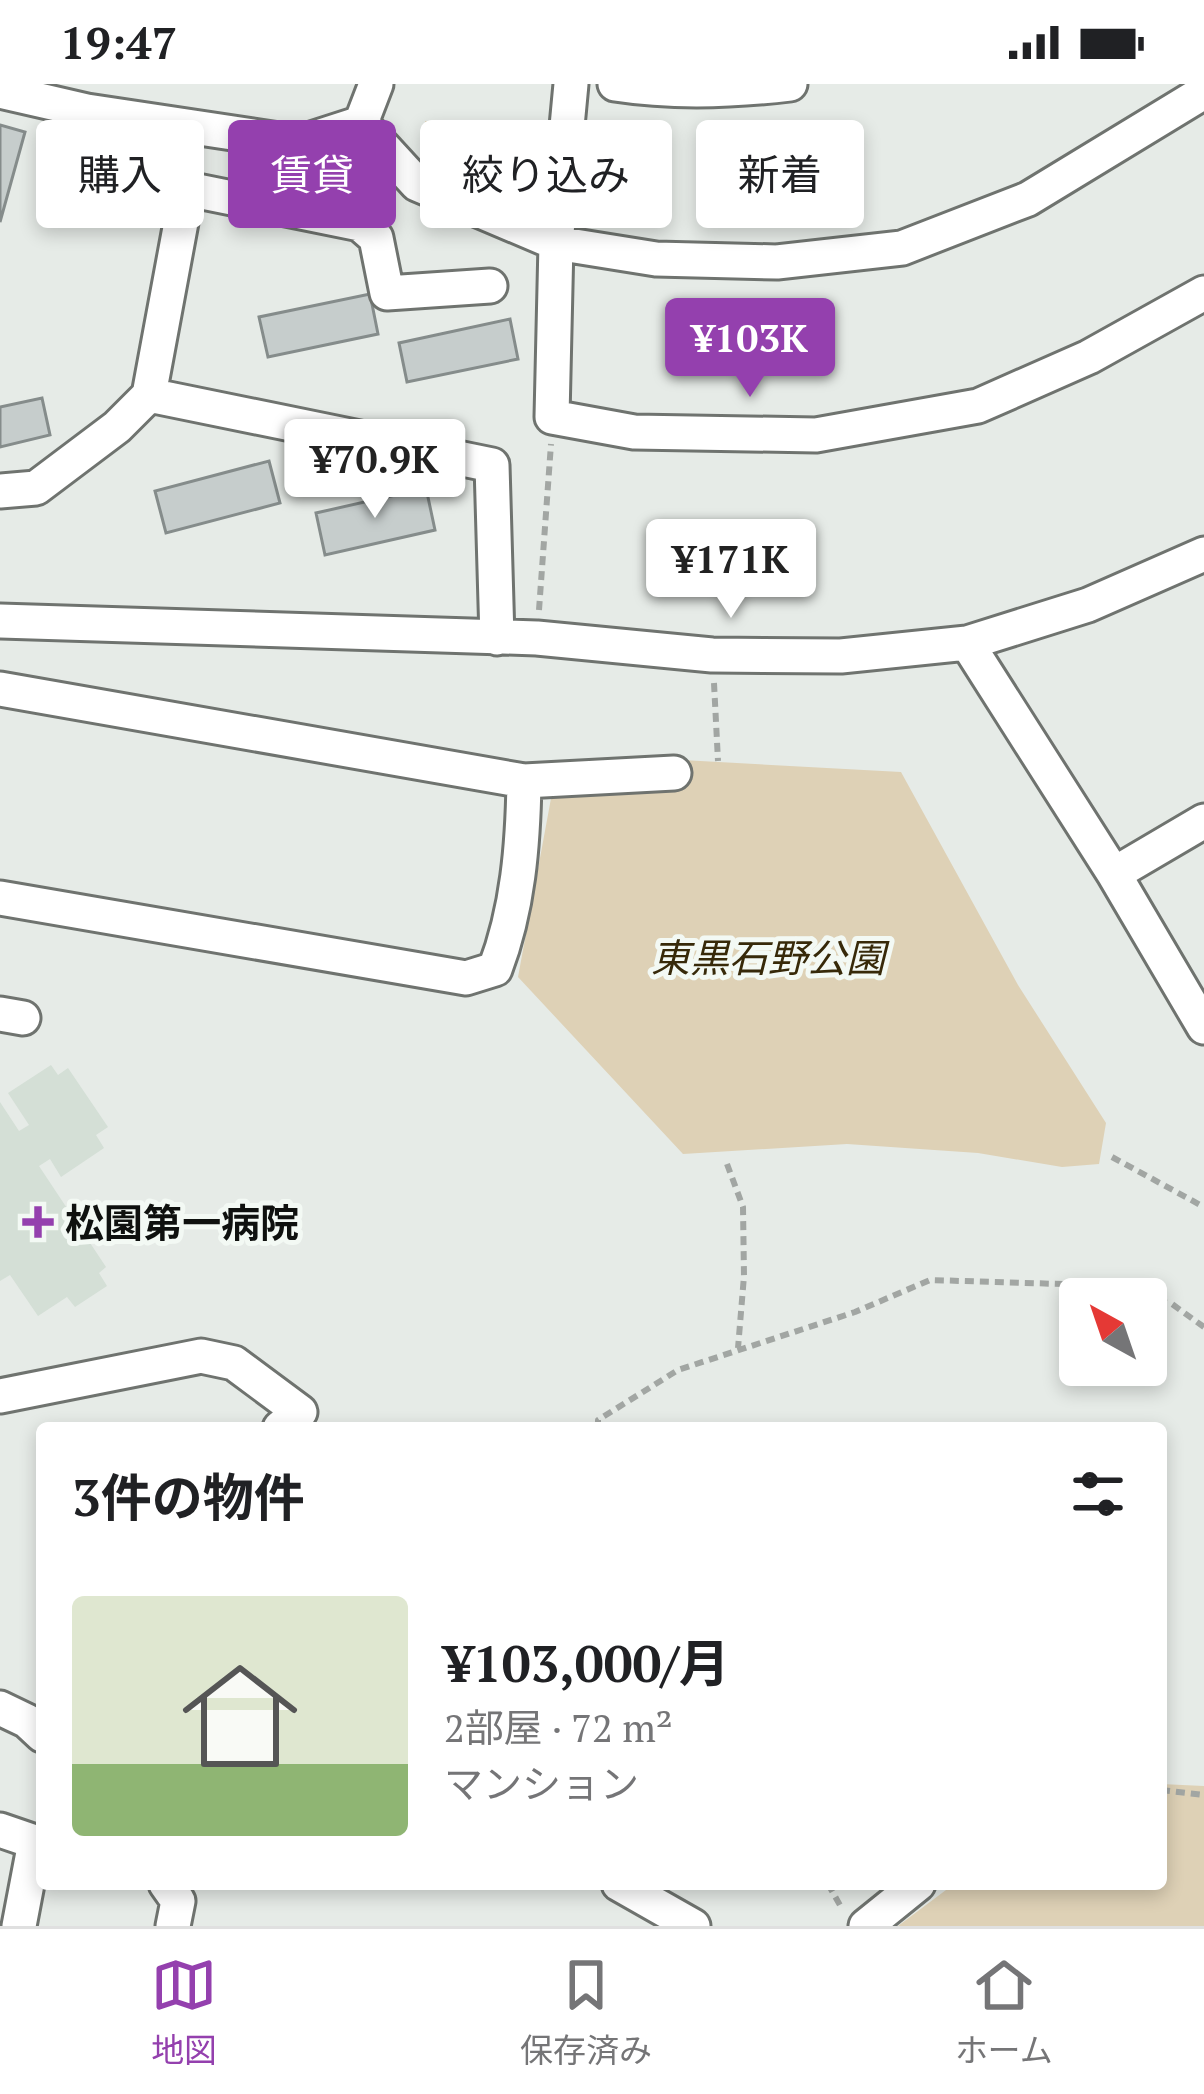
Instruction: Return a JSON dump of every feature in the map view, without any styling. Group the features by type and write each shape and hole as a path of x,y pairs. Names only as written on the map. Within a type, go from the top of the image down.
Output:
{"street":[{"path":"362,120 376,84"},
{"path":"571,84 556,243 552,416 634,433 816,435 978,406 1088,357 1204,293"},
{"path":"615,84 694,90 790,84"},
{"path":"0,91 87,111 228,132"},
{"path":"396,161 417,184 556,243 656,259 777,262 902,248 1028,200 1204,92"},
{"path":"84,120 87,111"},
{"path":"204,193 360,224 376,238 387,293 490,286"},
{"path":"0,491 36,488 117,428 148,395 180,228"},
{"path":"148,395 492,465 497,638"},
{"path":"0,621 537,638 712,656 841,656 968,643 1088,605 1204,554"},
{"path":"968,643 1204,1027"},
{"path":"0,689 524,781 674,773"},
{"path":"0,898 466,978 495,969 508,934 523,840 524,781"},
{"path":"1114,874 1204,821"},
{"path":"0,1396 201,1356 234,1363 300,1412 288,1422"},
{"path":"0,1708 27,1720 36,1730"},
{"path":"0,1830 35,1843 17,1926 0,1921"},
{"path":"170,1890 178,1901 172,1926"},
{"path":"630,1890 693,1926"},
{"path":"866,1926 911,1890"}],"path":[{"path":"537,638 552,416"},
{"path":"712,656 718,761"},
{"path":"1112,1157 1204,1207"},
{"path":"727,1164 743,1207 745,1276 739,1348"},
{"path":"598,1422 678,1370 854,1312 930,1280 1093,1285 1172,1304 1204,1327"},
{"path":"1167,1791 1204,1795"}],"shaded area":[{"name":"松園第一病院","path":"51,1065 58,1075 68,1068 108,1127 96,1135 104,1148 61,1177 50,1159 39,1166 106,1267 99,1273 107,1286 75,1307 67,1297 38,1316 10,1275 0,1281 0,1102 19,1131 29,1125 8,1093"}],"green space":[{"name":"東黒石野公園","path":"682,760 901,772 1018,985 1106,1123 1099,1164 1062,1167 978,1153 847,1144 683,1154 518,977 552,793"},
{"path":"1167,1784 1204,1786 1204,1926 898,1926 946,1890 1167,1890"}],"building":[{"path":"0,125 25,132 0,222"},
{"path":"370,294 378,334 268,357 259,317"},
{"path":"510,319 518,359 407,382 399,343"},
{"path":"42,398 50,435 0,447 0,407"},
{"path":"269,461 280,503 166,533 155,491"},
{"path":"426,488 435,530 325,555 316,513"}],"place":[{"name":"松園第一病院","path":"38,1222"}]}
